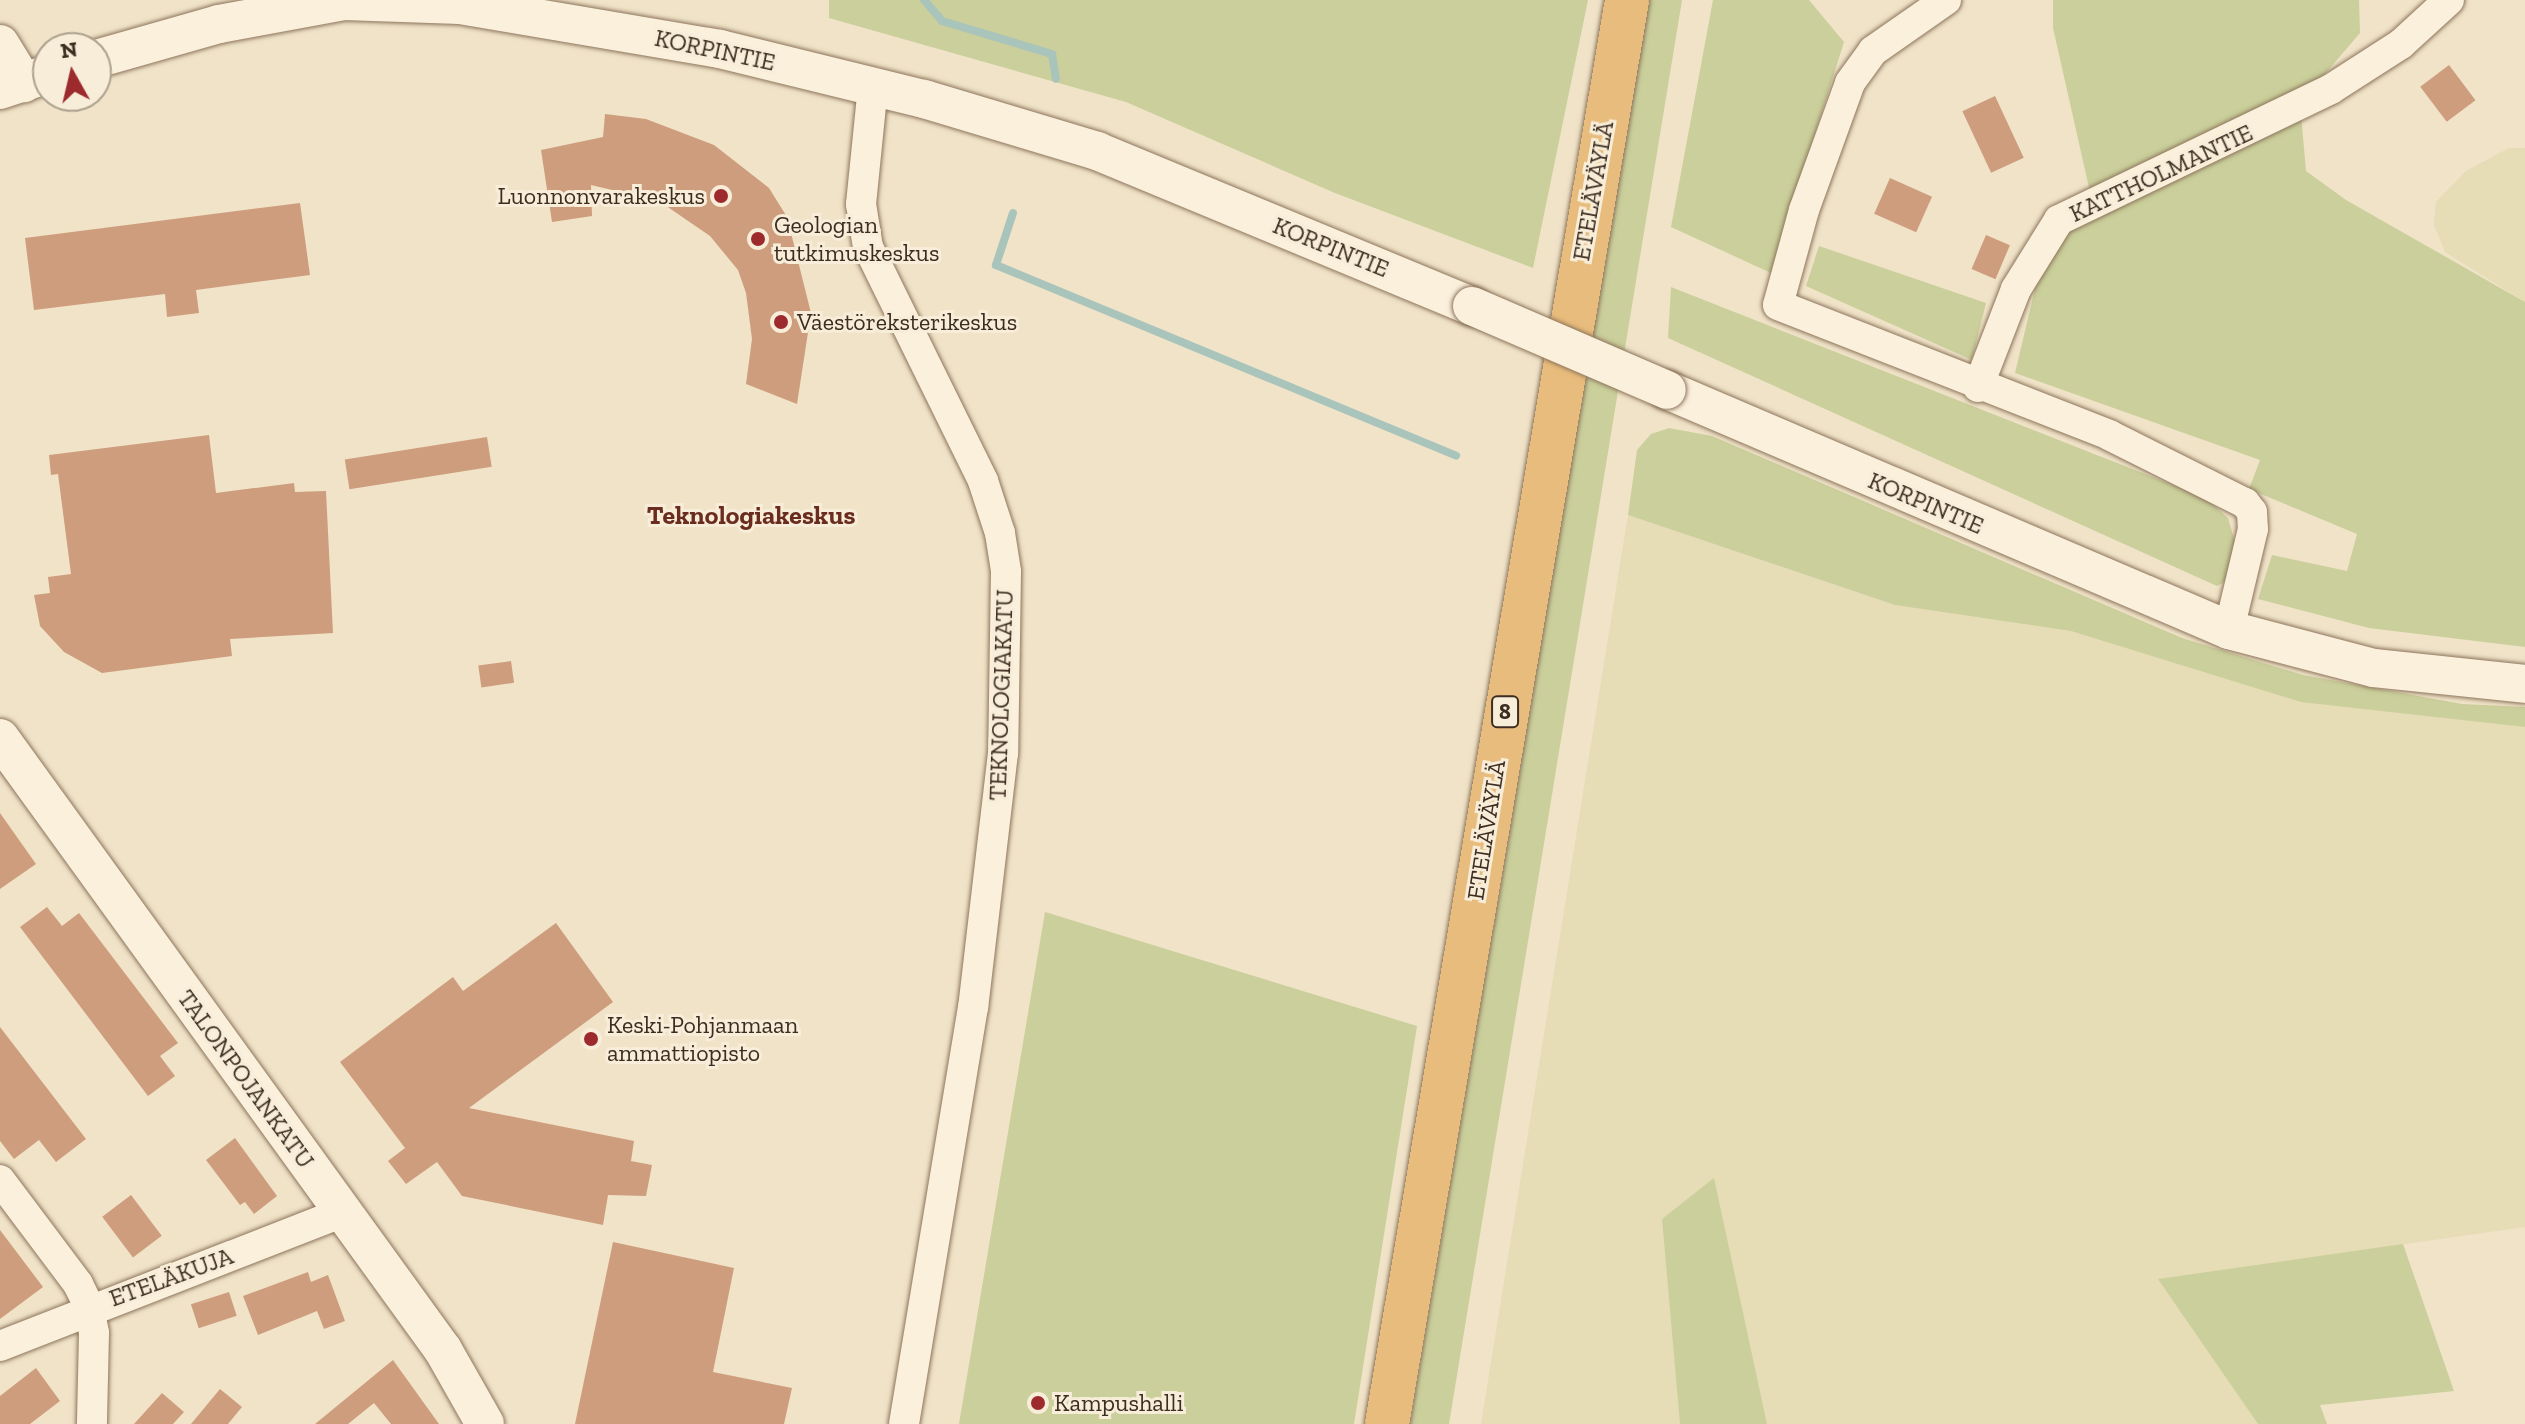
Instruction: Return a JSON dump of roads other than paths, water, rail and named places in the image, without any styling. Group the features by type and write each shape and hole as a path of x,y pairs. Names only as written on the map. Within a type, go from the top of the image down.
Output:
{"highway":[{"name":"ETELÄVÄYLÄ","path":"1387,1424 1627,0"}],"street":[{"path":"1946,0 1873,51 1850,83 1804,210 1778,305 1978,387 2109,435 2245,503 2253,529 2229,630"},
{"name":"KATTHOLMANTIE","path":"1978,387 2016,289 2059,220 2331,89 2401,44 2449,0"},
{"name":"KORPINTIE","path":"112,54 219,24 344,1 460,5 585,13 873,86 1097,151 1472,306 2229,630 2374,668 2525,684"},
{"path":"0,44 24,83"},
{"name":"TEKNOLOGIAKATU","path":"873,86 861,204 868,247 983,481 1000,533 1006,572 1003,753 977,975 904,1424"},
{"name":"TALONPOJANKATU","path":"0,738 443,1350 485,1424"},
{"path":"0,1180 78,1284 89,1307 94,1333 92,1424"},
{"name":"ETELÄKUJA","path":"0,1346 89,1307 343,1212"}],"waterway":[{"path":"924,0 942,21 1052,54 1056,79"},
{"path":"1013,213 996,265 1456,456"}],"place":[{"name":"Luonnonvarakeskus","path":"721,196"},
{"name":"Geologian tutkimuskeskus","path":"758,239"},
{"name":"Väestöreksterikeskus","path":"781,322"},
{"name":"Keski-Pohjanmaan ammattiopisto","path":"591,1039"},
{"name":"Kampushalli","path":"1038,1403"}],"district":[{"name":"Teknologiakeskus","path":"751,516"}]}
